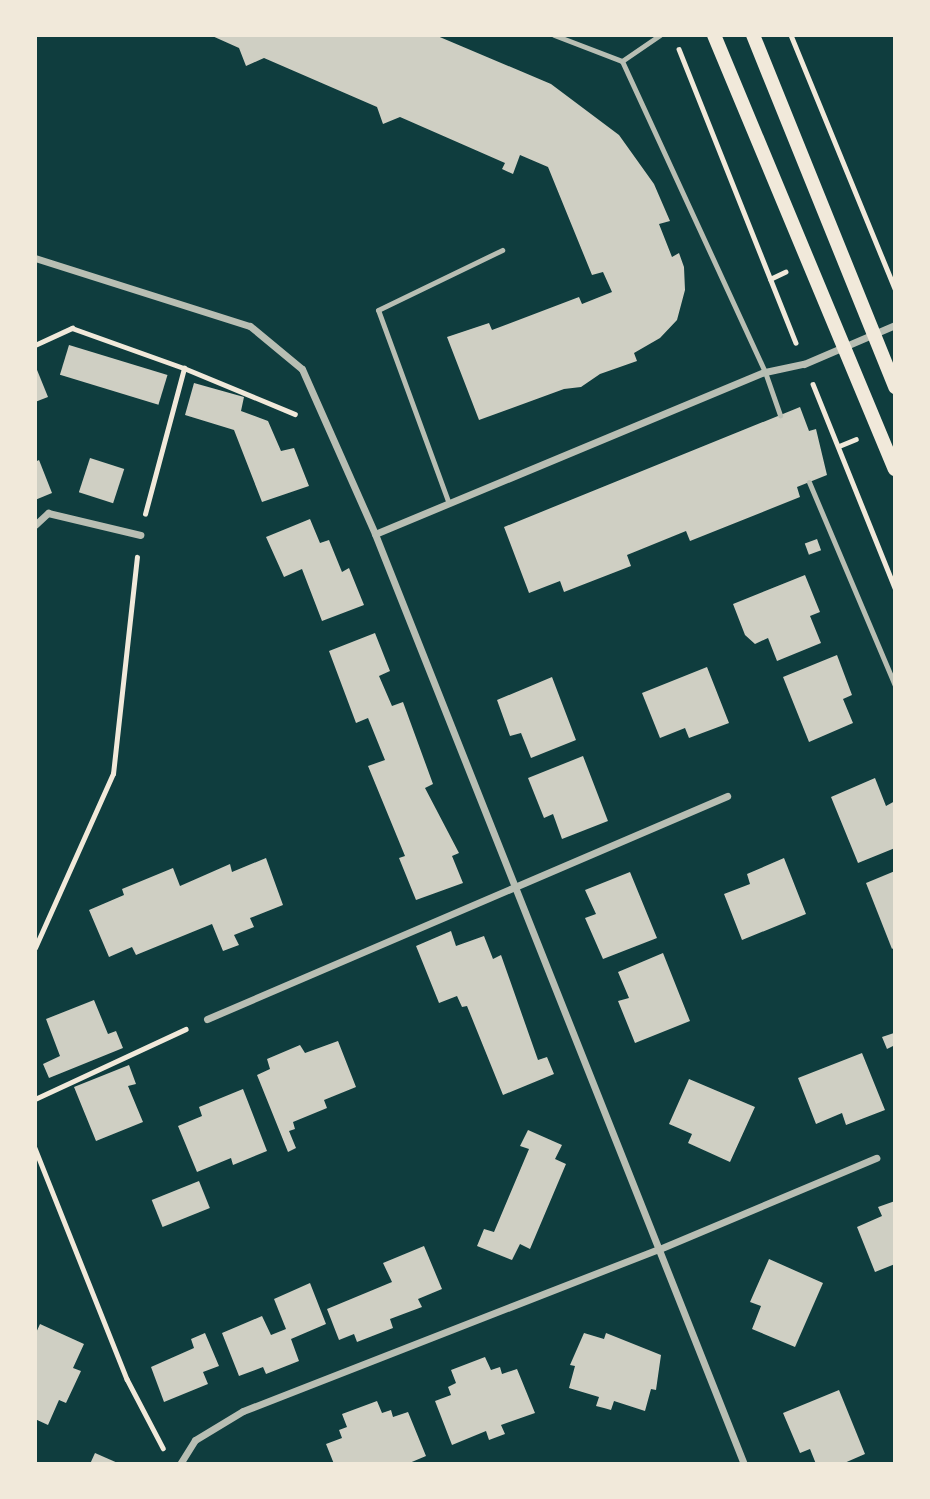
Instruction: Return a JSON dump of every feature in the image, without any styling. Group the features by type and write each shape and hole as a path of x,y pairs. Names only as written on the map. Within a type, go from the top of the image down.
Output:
{"main road":[{"path":"714,35 895,469"},
{"path":"753,35 895,387"}],"street":[{"path":"35,258 250,326 302,369 322,407 375,534 744,1464"},
{"path":"375,534 448,501 765,372 804,363 895,325"},
{"path":"35,525 48,513 139,535"},
{"path":"207,1019 727,796"},
{"path":"180,1464 195,1440 243,1411 657,1250 876,1158"}],"lane":[{"path":"554,35 622,61 765,372 780,415"},
{"path":"622,61 660,35"},
{"path":"448,501 378,310 502,250"},
{"path":"809,482 895,686"}],"path":[{"path":"674,35 895,588"},
{"path":"791,35 895,289"},
{"path":"35,345 72,328 184,368 301,417 322,407"},
{"path":"35,948 113,774 139,535 184,368"},
{"path":"35,1100 207,1019"},
{"path":"35,1147 127,1378 165,1452"}],"building":[{"path":"210,35 435,35 551,84 619,135 654,184 670,221 659,224 672,257 679,253 684,267 685,290 677,320 660,338 634,353 637,361 600,374 581,387 564,389 479,420 447,337 489,323 492,330 579,297 582,304 612,292 603,272 592,275 548,167 520,155 513,174 502,169 505,163 400,117 383,124 377,107 264,58 246,66 239,48"},
{"path":"69,345 167,375 158,405 60,375"},
{"path":"35,365 48,397 35,402"},
{"path":"194,383 244,397 241,411 268,421 281,451 294,448 309,486 262,502 234,430 185,415"},
{"path":"800,407 809,431 816,429 827,475 797,487 800,497 690,541 686,531 627,555 631,566 564,592 560,581 529,593 504,527"},
{"path":"90,458 124,469 113,503 79,492"},
{"path":"39,460 52,493 35,500 35,462"},
{"path":"310,519 320,543 329,540 342,572 349,568 364,605 322,621 302,569 284,577 266,537"},
{"path":"817,539 821,550 809,555 805,543"},
{"path":"805,575 820,612 810,616 821,643 777,661 768,638 755,644 745,635 733,604"},
{"path":"375,633 390,671 379,676 392,706 403,702 433,784 425,788 459,853 452,856 463,883 416,900 399,858 405,856 368,766 385,760 368,718 356,723 329,651"},
{"path":"837,655 852,695 843,699 853,723 809,742 783,677"},
{"path":"707,667 729,723 689,738 685,728 660,738 642,693"},
{"path":"552,677 576,740 531,758 521,733 510,736 497,700"},
{"path":"583,756 608,821 562,839 553,814 544,818 528,778"},
{"path":"875,778 886,806 895,801 895,848 858,863 831,797"},
{"path":"266,858 283,905 250,918 254,927 234,935 239,945 223,951 212,924 136,955 132,947 109,957 89,910 124,895 122,889 173,868 180,886 230,864 232,872"},
{"path":"784,858 806,914 742,940 724,894 750,884 747,874"},
{"path":"895,871 895,947 892,949 866,883"},
{"path":"630,872 657,938 603,959 585,918 596,914 585,890"},
{"path":"451,931 456,946 484,936 493,959 501,955 538,1060 547,1057 554,1074 503,1095 467,1006 462,1007 457,996 439,1003 416,946"},
{"path":"663,953 690,1021 635,1043 618,1001 629,998 618,972"},
{"path":"94,1000 108,1034 116,1031 123,1048 49,1078 43,1064 60,1056 46,1019"},
{"path":"894,1033 895,1045 887,1049 882,1037"},
{"path":"338,1041 356,1087 324,1100 327,1108 293,1122 295,1129 289,1131 296,1148 288,1152 257,1075 270,1069 267,1059 300,1045 305,1053"},
{"path":"862,1053 885,1110 846,1125 842,1113 816,1124 798,1078"},
{"path":"129,1065 136,1084 128,1086 143,1122 96,1141 74,1087"},
{"path":"689,1079 755,1107 730,1162 688,1143 692,1134 669,1124"},
{"path":"243,1089 267,1151 233,1165 231,1158 197,1172 178,1126 202,1116 199,1107"},
{"path":"528,1130 562,1145 555,1159 566,1164 530,1249 520,1244 512,1260 477,1246 484,1229 494,1232 529,1149 520,1146"},
{"path":"199,1181 210,1208 163,1227 152,1200"},
{"path":"895,1201 895,1264 875,1272 857,1227 882,1216 878,1207"},
{"path":"424,1246 442,1289 418,1299 422,1307 390,1319 393,1328 357,1342 354,1334 339,1340 327,1309 392,1282 383,1263"},
{"path":"769,1259 823,1283 795,1347 752,1329 761,1306 750,1302"},
{"path":"310,1283 326,1324 291,1339 299,1361 266,1374 263,1367 239,1376 222,1333 262,1316 271,1335 286,1329 274,1299"},
{"path":"40,1324 84,1344 73,1368 81,1371 66,1403 59,1400 48,1425 35,1419 35,1335"},
{"path":"205,1333 219,1366 203,1372 208,1384 164,1402 151,1367 194,1348 191,1339"},
{"path":"584,1333 604,1339 606,1333 661,1355 656,1390 651,1389 645,1411 614,1401 611,1410 596,1406 599,1397 569,1388 575,1366 570,1365"},
{"path":"485,1357 491,1370 500,1367 502,1374 517,1369 535,1413 501,1425 505,1434 489,1440 486,1431 452,1445 435,1401 451,1395 448,1387 456,1383 451,1370"},
{"path":"839,1390 865,1454 842,1464 816,1464 810,1449 800,1453 783,1413"},
{"path":"377,1401 382,1413 391,1410 393,1417 408,1412 426,1456 407,1464 334,1464 326,1444 342,1438 339,1430 347,1427 342,1414"},
{"path":"95,1453 120,1464 90,1464"}]}
